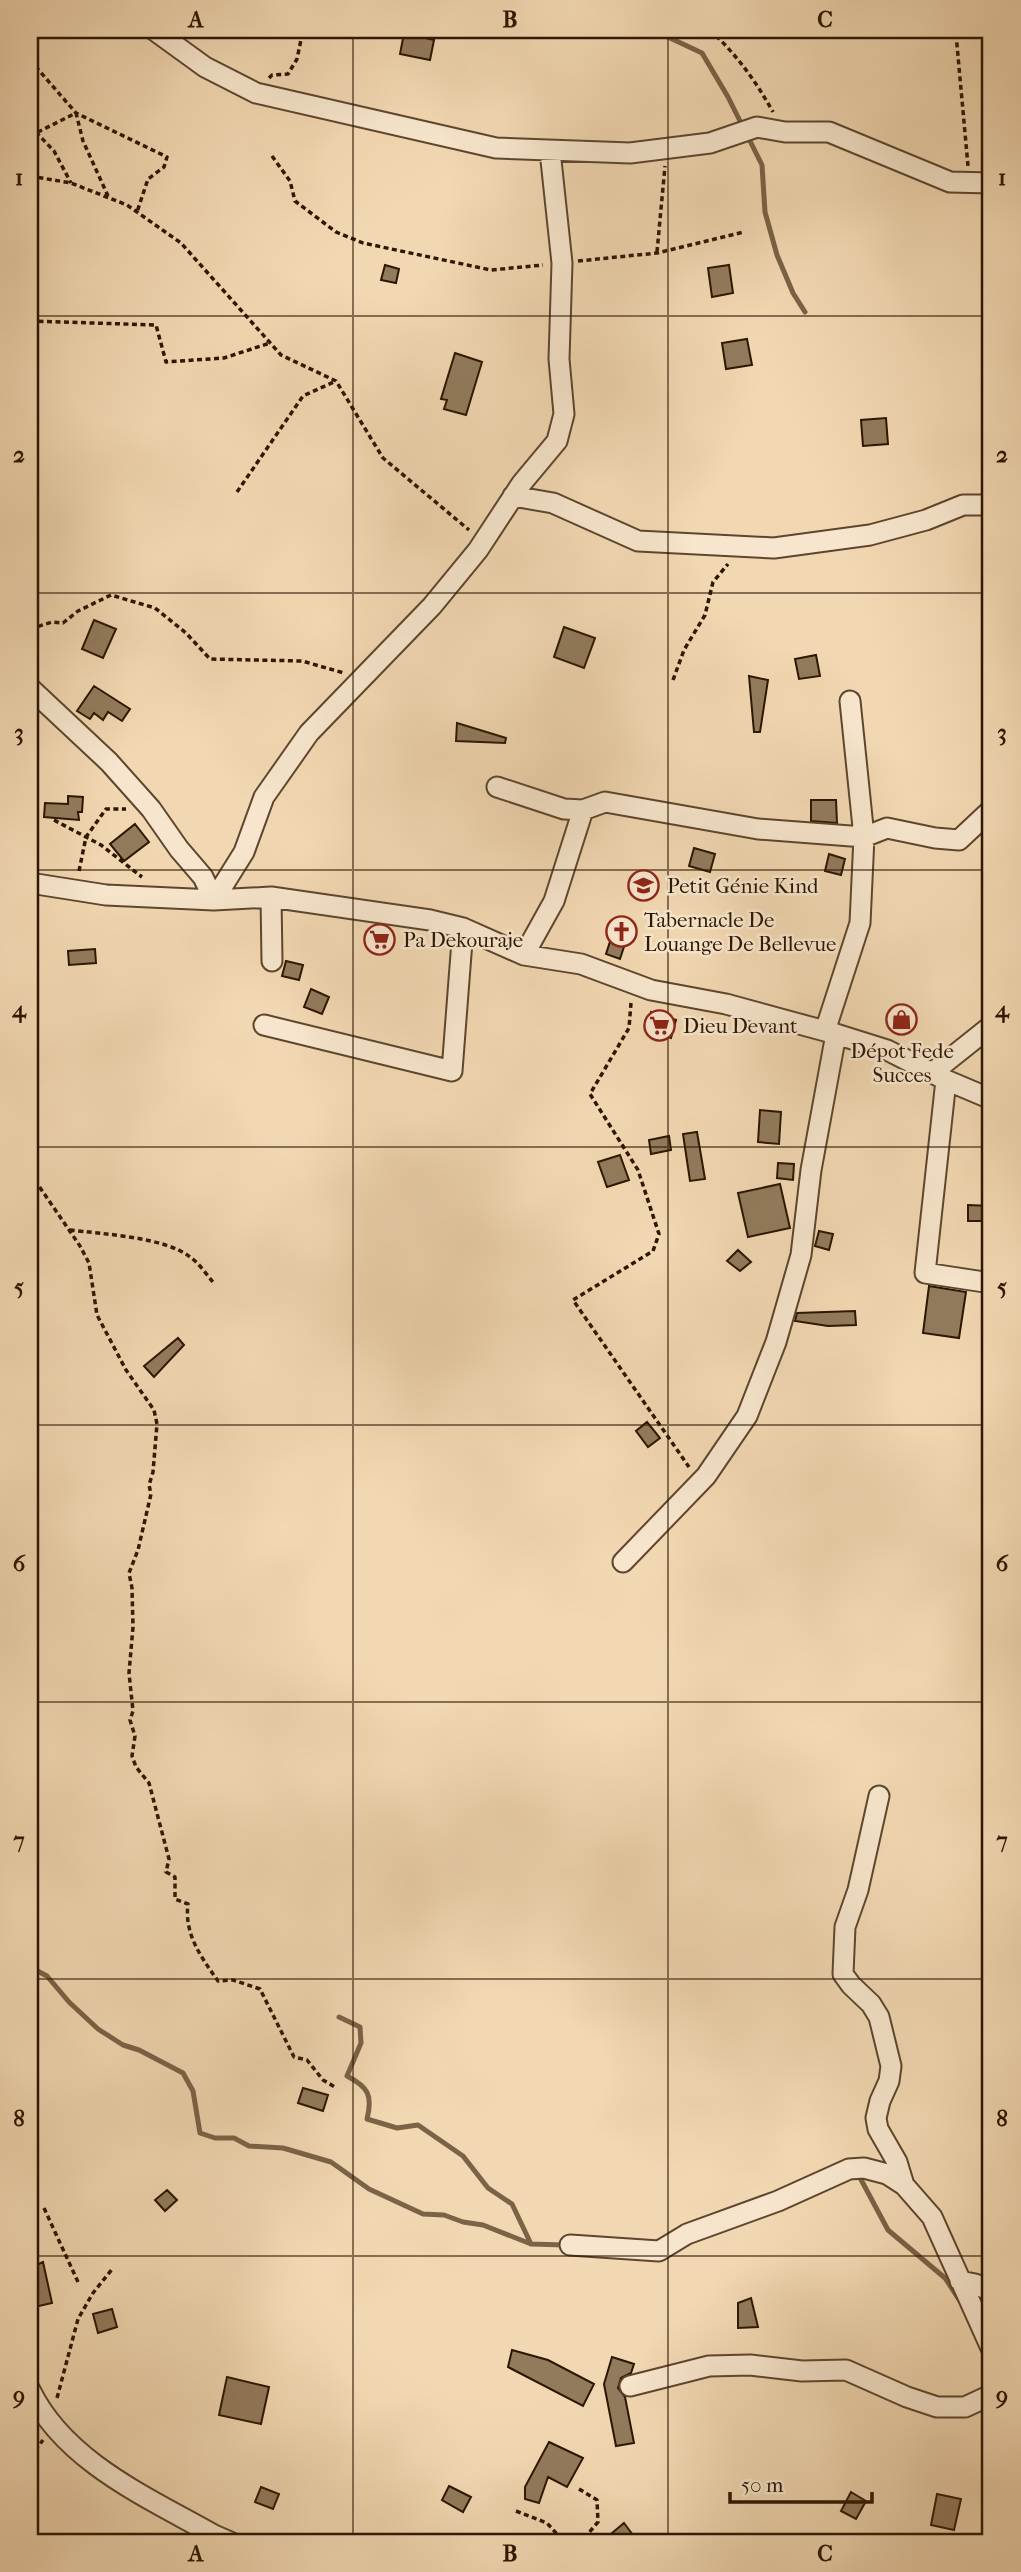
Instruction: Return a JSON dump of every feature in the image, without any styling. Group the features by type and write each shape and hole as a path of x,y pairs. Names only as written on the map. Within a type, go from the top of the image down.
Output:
{"street":[{"path":"154,30 205,67 256,93 496,148 629,153 710,143 757,127 785,132 829,132 950,182 991,183"},
{"path":"214,900 244,852 264,797 309,733 432,606 478,550 513,496 557,441 564,414 559,359 562,263 550,151"},
{"path":"513,496 552,503 638,541 756,548 870,535 926,520 963,505 991,505"},
{"path":"30,688 109,762 151,810 203,877 214,900"},
{"path":"624,1562 706,1476 747,1416 780,1329 802,1255 830,1032 859,923 864,837 850,701"},
{"path":"497,787 564,809 583,810 606,802 758,830 864,837 887,828 959,840 991,810"},
{"path":"523,955 554,901 583,810"},
{"path":"30,883 106,894 214,900 271,897 384,912 463,928 523,955 581,964 651,990 726,1004 887,1050 939,1077 991,1098"},
{"path":"271,897 272,961"},
{"path":"264,1024 452,1071 463,928"},
{"path":"991,1026 939,1077 925,1273 991,1283"},
{"path":"879,1796 858,1890 845,1927 844,1974 879,2017 891,2066 890,2081 880,2101 876,2118 878,2129 897,2161 904,2185"},
{"path":"570,2245 659,2251 687,2234 778,2201 849,2169 864,2168 887,2174 904,2185 932,2217 991,2348"},
{"path":"960,2281 991,2291"},
{"path":"631,2386 709,2366 750,2365 802,2371 846,2370 937,2407 965,2407 991,2395"},
{"path":"30,2390 53,2427 103,2472 217,2540"}],"path":[{"path":"256,93 272,75 288,74 297,59 303,30"},
{"path":"710,30 753,77 785,132"},
{"path":"956,34 970,182"},
{"path":"30,60 76,113 167,157 164,167 148,180 136,212"},
{"path":"30,136 76,113"},
{"path":"76,113 83,141 108,198"},
{"path":"30,126 54,151 71,183"},
{"path":"657,253 667,150"},
{"path":"272,156 290,181 295,201 336,232 363,243 491,270 657,253 744,232"},
{"path":"30,176 71,183 108,198 136,212 181,243 281,355 336,381 383,458 469,528 478,550"},
{"path":"30,321 156,324 166,362 224,358 270,343"},
{"path":"237,492 303,396 336,381"},
{"path":"673,680 684,650 705,615 713,582 732,559 756,548"},
{"path":"30,629 52,622 63,623 78,611 111,595 155,608 186,633 210,659 302,661 362,679"},
{"path":"72,890 82,863 86,837 106,809 151,810"},
{"path":"54,820 119,859 165,896"},
{"path":"632,983 629,1028 590,1094 638,1170 659,1234 653,1251 573,1300 689,1468 706,1476"},
{"path":"30,1173 70,1230 89,1263 97,1315 126,1370 153,1410 157,1424 153,1472 149,1485 151,1494 138,1550 129,1573 133,1627 130,1673 133,1712 130,1720 135,1736 132,1756 136,1767 149,1783 169,1860 166,1872 176,1877 175,1899 188,1905 188,1927 198,1952 218,1980 233,1980 260,1989 294,2057 307,2060 323,2080 335,2087"},
{"path":"70,1230 161,1244 190,1256 213,1282"},
{"path":"44,2208 78,2282"},
{"path":"44,2413 58,2396 78,2319 93,2293 113,2268"},
{"path":"579,2489 597,2500 598,2522 581,2542"},
{"path":"516,2511 547,2523 564,2542"}],"building":[{"path":"404,33 434,40 430,60 400,54"},
{"path":"385,265 399,269 396,283 381,280"},
{"path":"729,265 733,293 712,297 708,268"},
{"path":"747,339 752,365 726,369 722,343"},
{"path":"455,353 482,362 466,415 444,409 447,400 441,399"},
{"path":"886,418 888,444 863,446 861,420"},
{"path":"94,620 116,629 103,658 82,649"},
{"path":"564,627 595,638 584,668 554,657"},
{"path":"816,655 820,676 799,679 795,659"},
{"path":"749,676 768,680 760,732 754,732"},
{"path":"94,686 130,709 122,721 108,712 103,720 94,713 90,719 77,711"},
{"path":"457,723 506,738 505,743 456,741"},
{"path":"68,796 83,797 82,812 78,812 79,820 44,817 45,803 68,804"},
{"path":"811,800 836,800 837,823 811,821"},
{"path":"135,824 149,842 124,861 110,844"},
{"path":"694,848 715,854 710,872 689,866"},
{"path":"829,854 845,859 841,875 825,871"},
{"path":"634,874 658,882 654,896 629,888"},
{"path":"617,920 631,925 620,959 606,954"},
{"path":"95,949 96,963 69,965 68,951"},
{"path":"286,961 303,965 299,980 282,976"},
{"path":"311,989 329,997 322,1014 304,1007"},
{"path":"651,1012 676,1020 671,1038 645,1030"},
{"path":"760,1110 781,1112 779,1144 758,1142"},
{"path":"697,1132 705,1179 690,1181 683,1134"},
{"path":"669,1136 671,1150 651,1154 649,1140"},
{"path":"620,1155 629,1180 607,1187 598,1162"},
{"path":"778,1163 794,1164 793,1180 777,1178"},
{"path":"780,1184 790,1228 748,1237 738,1193"},
{"path":"968,1205 991,1206 991,1221 968,1221"},
{"path":"819,1231 833,1234 829,1250 815,1246"},
{"path":"738,1250 751,1262 740,1271 727,1261"},
{"path":"929,1286 966,1292 959,1338 923,1333"},
{"path":"855,1311 856,1325 828,1326 795,1321 797,1313"},
{"path":"178,1338 184,1345 154,1377 144,1366"},
{"path":"647,1422 660,1438 648,1447 636,1431"},
{"path":"303,2088 328,2095 323,2111 298,2103"},
{"path":"167,2190 177,2200 165,2211 155,2200"},
{"path":"43,2262 52,2303 30,2308 30,2268"},
{"path":"751,2298 758,2327 738,2328 738,2303"},
{"path":"112,2309 117,2327 98,2333 93,2314"},
{"path":"512,2350 548,2360 594,2384 583,2406 508,2367"},
{"path":"612,2357 634,2364 631,2373 621,2378 618,2388 625,2397 634,2443 616,2446 604,2384"},
{"path":"227,2377 269,2387 261,2424 219,2415"},
{"path":"549,2442 583,2458 567,2487 548,2477 539,2503 525,2499 525,2487"},
{"path":"449,2486 471,2497 463,2512 442,2500"},
{"path":"261,2487 279,2494 273,2509 255,2502"},
{"path":"851,2492 866,2501 856,2519 841,2511"},
{"path":"937,2494 961,2499 954,2530 931,2525"},
{"path":"624,2523 633,2535 620,2542 612,2533"}],"waterway":[{"path":"653,30 702,53 728,97 762,165 765,212 777,255 793,293 805,312"},
{"path":"30,1967 47,1976 69,2002 98,2029 123,2045 139,2050 183,2073 193,2091 200,2133 215,2138 234,2138 249,2146 283,2148 331,2162 369,2189 423,2214 444,2215 483,2225 531,2244 564,2245"},
{"path":"339,2017 360,2027 361,2043 347,2076 360,2084 367,2093 367,2119 397,2128 418,2125 463,2156 488,2188 512,2204 531,2244"},
{"path":"858,2174 888,2230 945,2278 960,2301"}],"place":[{"name":"Petit Génie Kind","path":"644,886"},
{"name":"Tabernacle De Louange De Bellevue","path":"621,932"},
{"name":"Pa Dekouraje","path":"380,940"},
{"name":"Dépot Fede Succes","path":"902,1019"},
{"name":"Dieu Devant","path":"660,1026"}]}
